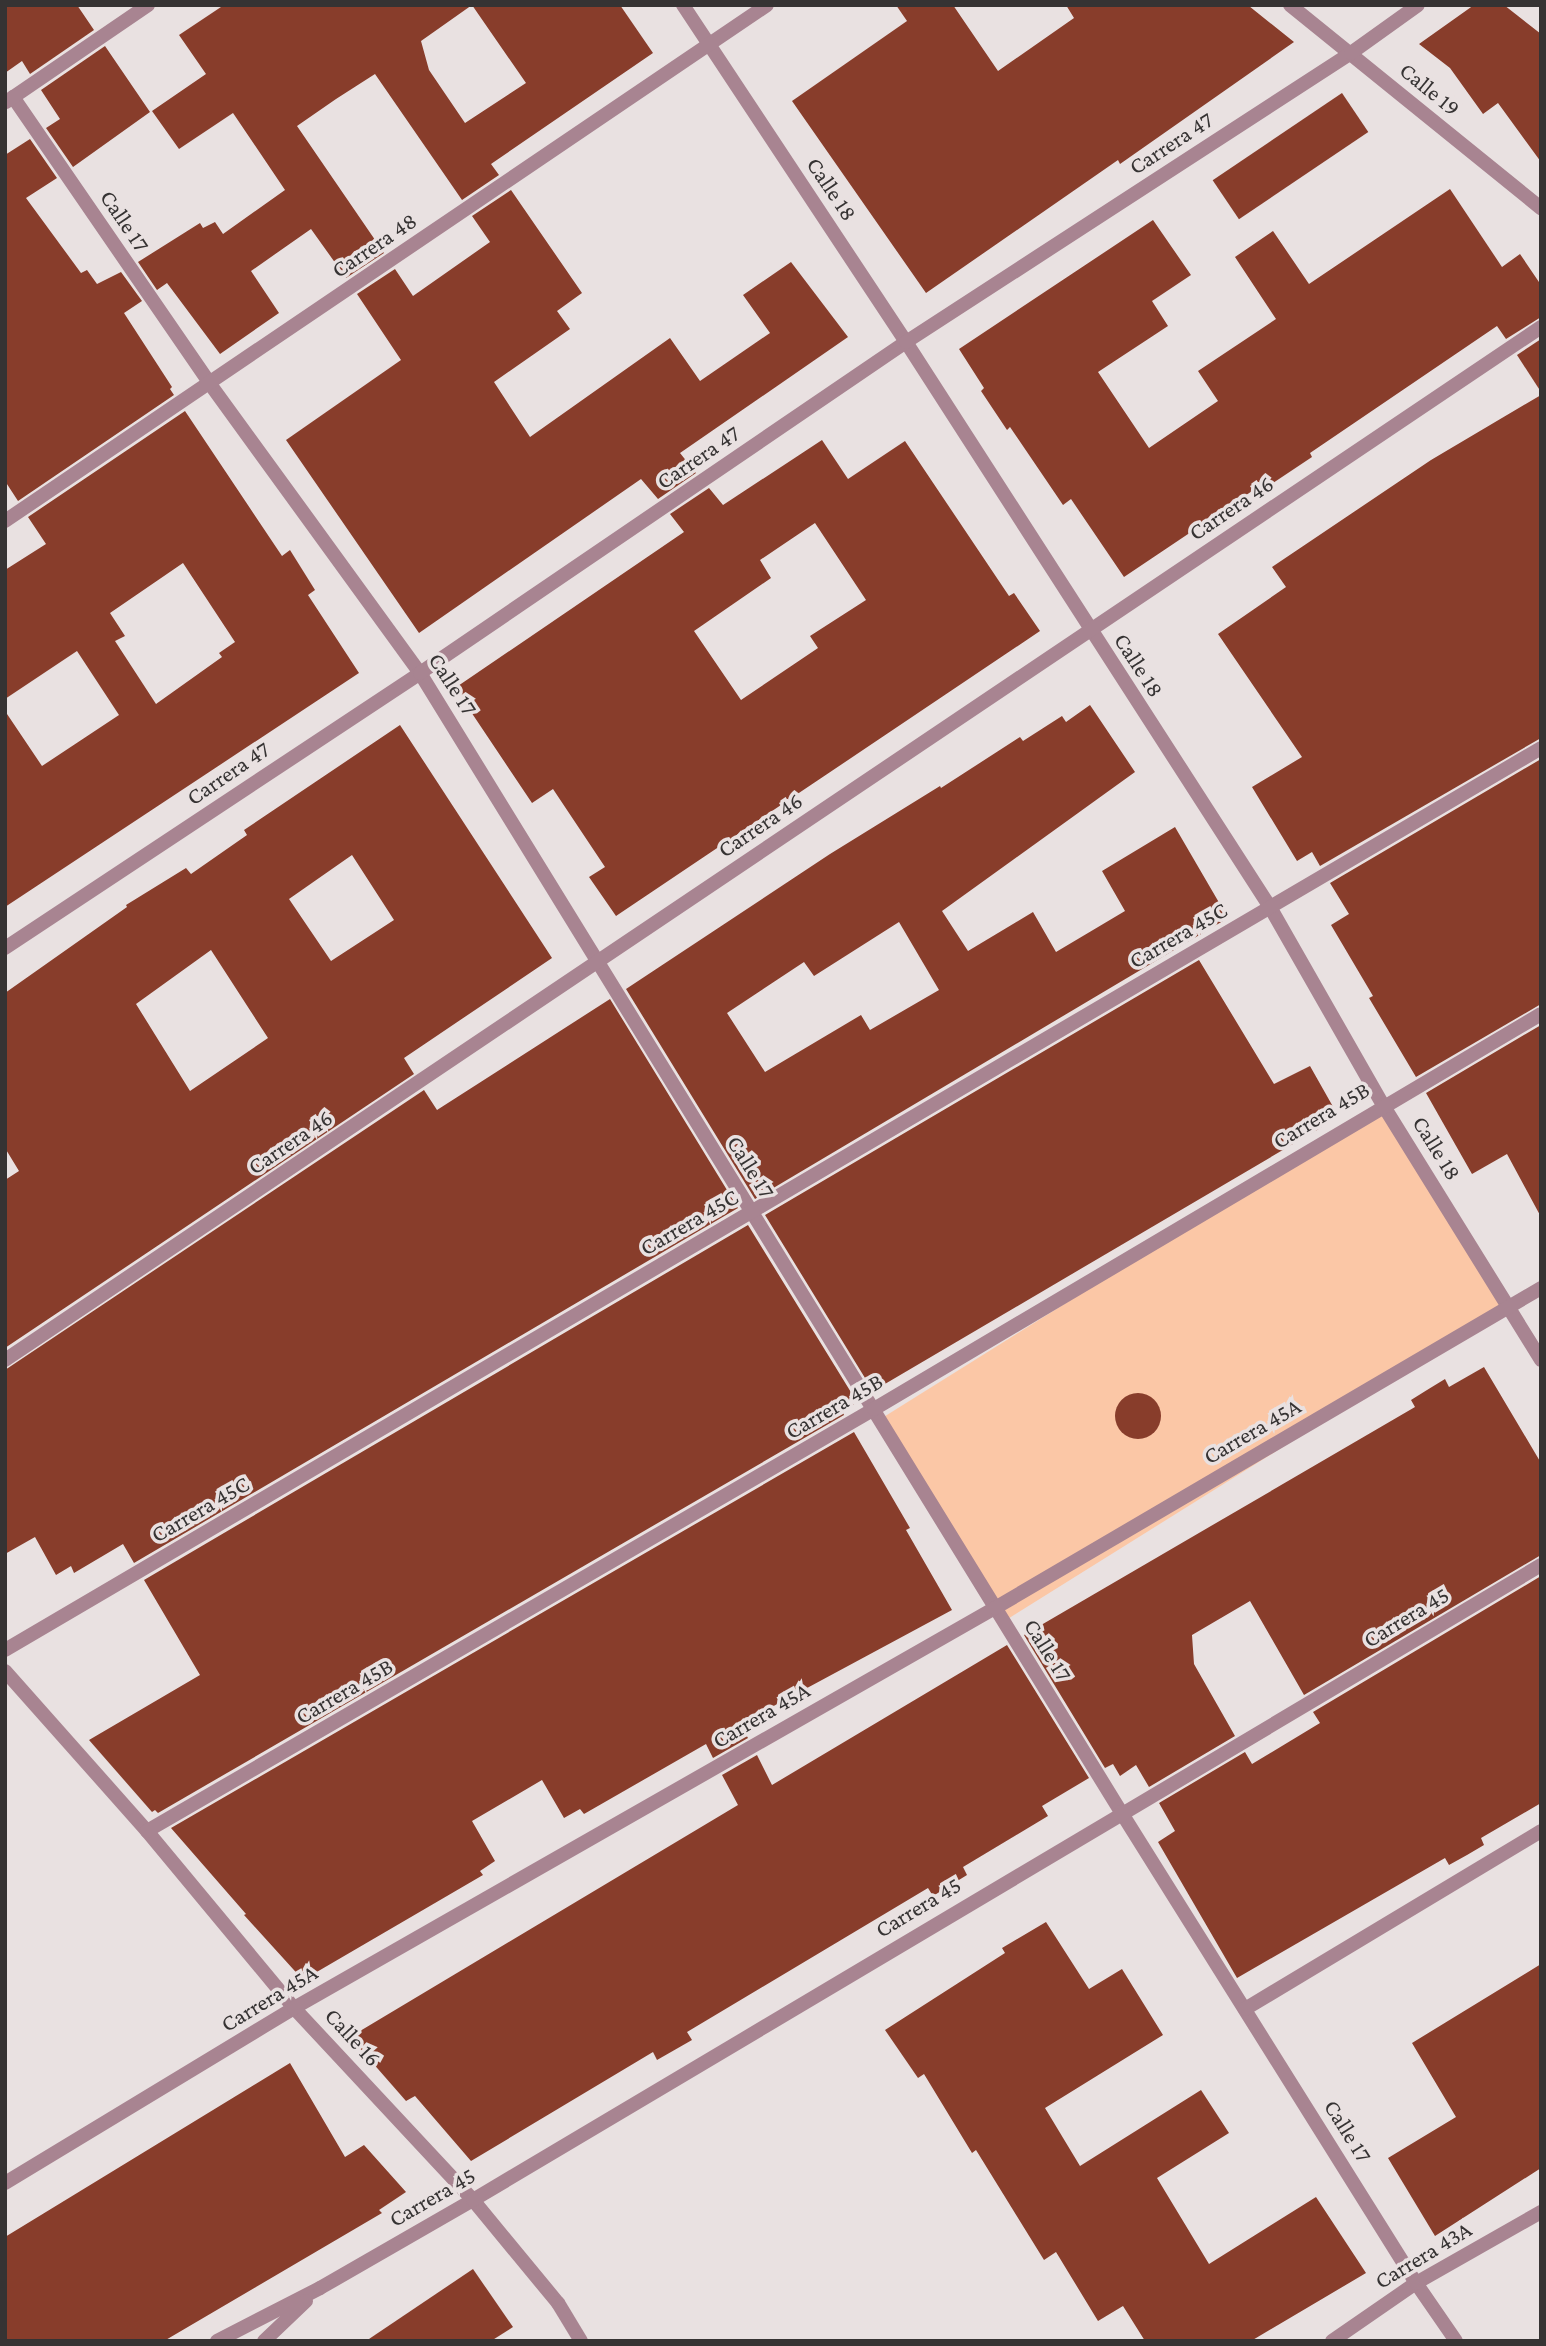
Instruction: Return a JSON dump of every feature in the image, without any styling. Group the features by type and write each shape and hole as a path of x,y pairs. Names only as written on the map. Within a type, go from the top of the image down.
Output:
{"street":[{"path":"9,100 148,5"},
{"name":"Calle 18","path":"683,5 906,342 1089,631 1270,907 1383,1105 1541,1360"},
{"name":"Carrera 48","path":"5,521 767,5"},
{"name":"Calle 19","path":"1290,5 1541,208"},
{"name":"Carrera 47","path":"5,948 420,674 906,342 1351,53 1418,5"},
{"name":"Calle 17","path":"9,100 420,674 1121,1812 1416,2283 1457,2341"},
{"name":"Carrera 46","path":"5,1360 1541,327"},
{"name":"Carrera 45C","path":"5,1650 1541,748"},
{"name":"Carrera 45B","path":"147,1831 874,1409 1383,1105 1541,1014"},
{"name":"Carrera 45A","path":"5,2183 294,2008 996,1608 1541,1288"},
{"name":"Carrera 45","path":"217,2341 320,2288 472,2200 1121,1812 1541,1565"},
{"name":"Calle 16","path":"5,1671 147,1831 294,2008 472,2200 558,2303 582,2341"},
{"path":"1245,2009 1541,1831"},
{"name":"Carrera 43A","path":"1332,2341 1416,2283 1541,2213"},
{"name":"Carrera 45","path":"264,2341 320,2288"}],"shaded area":[{"path":"1383,1105 1509,1306 1006,1620 880,1419"}],"building":[{"path":"5,5 77,5 94,30 30,74 22,61 5,73"},
{"path":"224,5 472,5 620,5 653,53 491,164 499,175 462,200 375,74 297,126 384,253 346,278 311,229 251,271 279,313 220,354 167,283 157,290 138,262 200,223 203,228 215,222 223,234 285,190 233,113 179,149 152,111 206,74 179,35","holes":["472,5 526,83 465,123 429,70 421,41"]},
{"path":"896,5 953,5 998,71 1074,18 1066,5 1249,6 1294,42 1120,164 1118,160 926,293 792,101 907,21"},
{"path":"1474,5 1504,5 1541,34 1541,162 1498,103 1483,114 1450,68 1419,44"},
{"path":"105,46 150,112 73,167 46,128 60,119 41,90"},
{"path":"1342,93 1368,132 1239,219 1213,180"},
{"path":"30,139 57,178 26,198 81,273 87,270 97,284 121,272 142,301 124,313 172,387 170,389 174,395 18,501 5,481 5,155"},
{"path":"1450,189 1502,267 1520,254 1541,285 1541,317 1506,339 1497,326 1310,453 1312,457 1273,483 1270,479 1124,577 1071,499 1063,505 1010,427 1007,430 981,391 984,388 959,349 1153,220 1191,275 1152,301 1168,326 1098,372 1149,448 1218,401 1198,371 1276,319 1235,257 1273,231 1309,284"},
{"path":"511,190 582,293 557,311 570,329 494,382 530,437 670,338 700,381 770,333 743,295 791,262 848,337 680,453 696,473 658,499 641,479 419,633 286,440 401,360 357,294 395,269 413,296 490,242 472,216"},
{"path":"1541,339 1541,392 1517,355"},
{"path":"1541,395 1541,738 1320,866 1312,852 1297,861 1252,787 1302,757 1218,634 1286,587 1272,567 1431,460"},
{"path":"185,411 282,556 290,550 315,590 308,595 359,673 5,907 5,711 42,766 119,715 77,651 5,699 5,570 46,544 28,517","holes":["183,563 235,642 219,653 222,657 156,704 115,641 125,636 110,613"]},
{"path":"822,440 848,479 905,441 1009,596 1014,593 1040,631 616,916 589,877 605,867 553,789 532,803 455,688 684,532 670,514 709,488 723,505","holes":["815,523 866,600 810,636 818,648 741,700 694,631 771,578 760,560"]},
{"path":"1090,705 1135,772 942,911 968,951 1033,912 1056,952 1125,911 1102,871 1175,827 1228,918 755,1199 626,989 830,854 1020,737 1023,741 1062,716 1066,722","holes":["899,922 939,990 870,1030 861,1015 765,1072 727,1013 804,962 814,976"]},
{"path":"400,725 552,958 404,1058 414,1074 5,1348 5,1180 19,1171 5,1148 5,993 127,907 126,905 186,868 191,874 247,835 244,830","holes":["352,855 394,920 331,961 289,899","211,950 268,1038 190,1091 136,1004"]},
{"path":"1541,759 1541,1004 1416,1077 1369,998 1373,996 1331,925 1349,914 1330,883"},
{"path":"1199,960 1274,1084 1310,1066 1336,1112 1319,1122 1322,1127 873,1391 765,1215"},
{"path":"610,999 738,1208 134,1563 123,1544 74,1573 71,1566 56,1575 35,1537 5,1554 5,1370 424,1090 437,1110"},
{"path":"1541,1025 1541,1217 1507,1154 1472,1174 1426,1093"},
{"path":"748,1225 857,1402 843,1412 844,1415 158,1813 155,1810 152,1812 89,1740 200,1675 144,1580"},
{"path":"1484,1367 1541,1463 1541,1555 1304,1695 1250,1601 1192,1635 1194,1664 1235,1736 1149,1787 1136,1765 1120,1776 1113,1764 1105,1768 1024,1635 1415,1407 1411,1400 1445,1379 1449,1387"},
{"path":"1138,1393 1155,1399 1161,1416 1155,1433 1138,1439 1121,1433 1115,1416 1121,1399"},
{"path":"854,1432 910,1528 906,1530 952,1610 740,1724 748,1738 713,1758 706,1744 584,1814 580,1809 564,1818 542,1780 472,1821 495,1861 480,1871 483,1875 303,1980 171,1828"},
{"path":"1541,1576 1541,1803 1481,1838 1484,1845 1467,1855 1449,1865 1445,1858 1237,1978 1158,1842 1175,1831 1159,1803 1245,1752 1252,1764 1320,1723 1313,1712"},
{"path":"1007,1645 1089,1778 1042,1806 1048,1816 963,1867 967,1875 933,1896 928,1888 687,2032 692,2040 657,2060 653,2052 471,2161 415,2096 406,2101 350,2037 738,1805 722,1775 757,1755 772,1785"},
{"path":"1046,1922 1089,1989 1122,1969 1163,2035 1045,2108 1080,2166 1201,2090 1229,2133 1157,2178 1209,2264 1316,2197 1366,2273 1251,2341 1145,2341 1123,2306 1098,2321 1056,2252 1044,2260 976,2150 972,2153 924,2074 918,2078 885,2030 1005,1953 1002,1948"},
{"path":"1541,1964 1541,2168 1435,2236 1388,2158 1456,2117 1412,2043"},
{"path":"290,2063 345,2157 364,2145 406,2192 379,2210 382,2213 164,2341 5,2341 5,2237"},
{"path":"473,2269 513,2327 491,2341 366,2341"}]}
